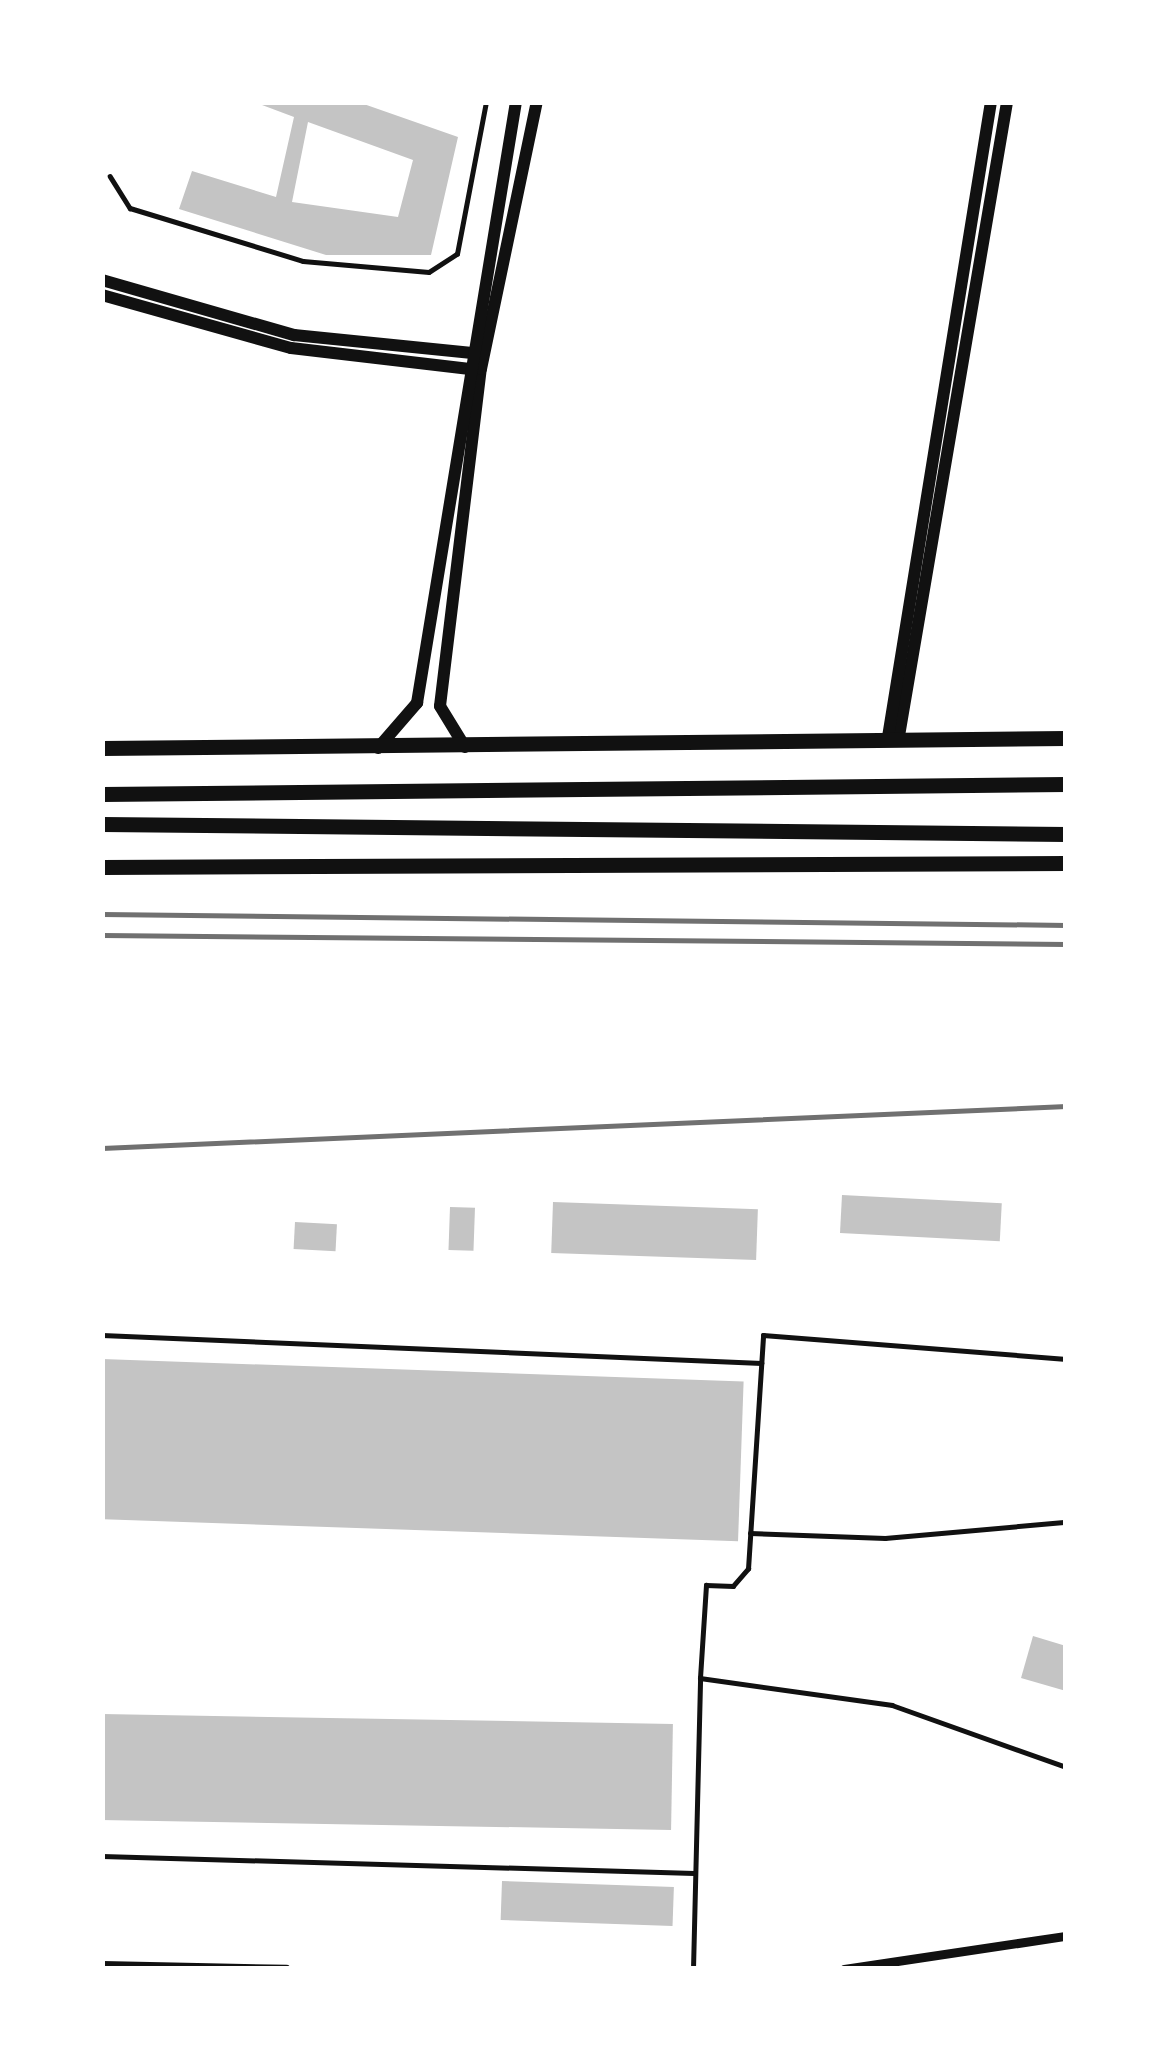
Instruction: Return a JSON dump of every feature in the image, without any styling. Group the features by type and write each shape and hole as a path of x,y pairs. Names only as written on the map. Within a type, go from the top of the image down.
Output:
{"main road":[{"path":"102,748 465,747 894,736 1066,739"},
{"path":"102,794 1066,784"},
{"path":"102,824 1066,834"},
{"path":"102,867 1066,863"}],"street":[{"path":"378,748 417,703 465,369 516,102"},
{"path":"465,747 440,706 482,369 537,102"},
{"path":"894,736 991,102"},
{"path":"894,736 1007,102"},
{"path":"102,280 294,335 485,352"},
{"path":"102,295 291,348 482,369"},
{"path":"844,1969 1066,1936"},
{"path":"102,1965 286,1969"}],"lane":[{"path":"110,176 130,208 303,261 429,272 457,254 486,102"},
{"path":"102,1335 761,1363"},
{"path":"693,1969 706,1585 734,1586 748,1569 763,1335 1066,1360"},
{"path":"750,1533 885,1538 1066,1522"},
{"path":"700,1678 892,1705 1066,1767"},
{"path":"102,1856 694,1873"}],"building":[{"path":"254,102 358,102 458,137 431,255 326,255 179,209 192,171 276,197 294,117","holes":["308,122 413,160 398,217 292,202"]},
{"path":"842,1195 1002,1203 1000,1241 840,1233"},
{"path":"553,1202 758,1209 756,1260 551,1253"},
{"path":"450,1207 475,1208 473,1251 448,1250"},
{"path":"295,1222 337,1224 336,1251 294,1249"},
{"path":"102,1359 744,1381 738,1541 102,1519"},
{"path":"1033,1636 1066,1646 1066,1691 1021,1678"},
{"path":"102,1714 673,1724 671,1830 102,1820"},
{"path":"502,1881 674,1887 673,1926 501,1920"}],"railway":[{"path":"102,914 1066,925"},
{"path":"102,935 1066,944"},
{"path":"102,1148 1066,1106"}]}
